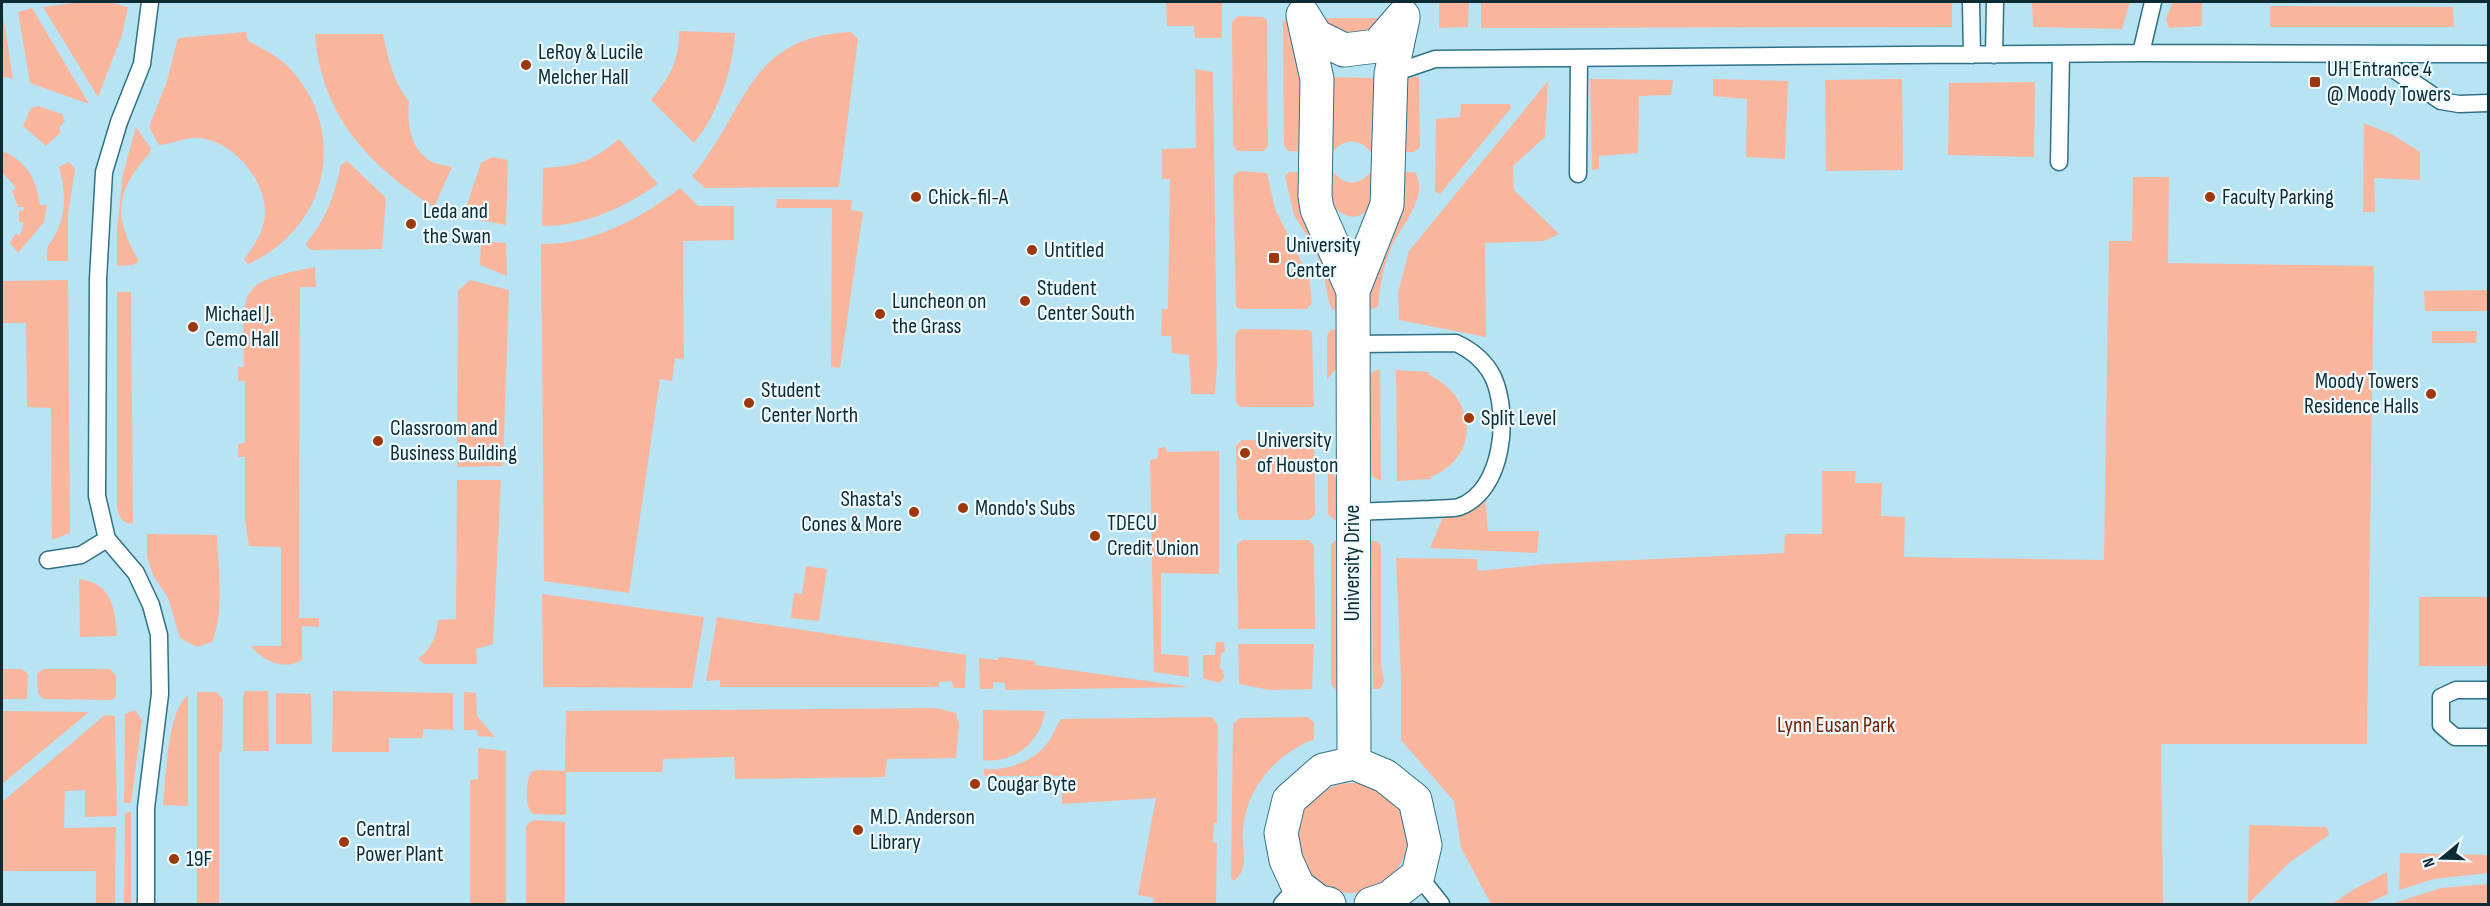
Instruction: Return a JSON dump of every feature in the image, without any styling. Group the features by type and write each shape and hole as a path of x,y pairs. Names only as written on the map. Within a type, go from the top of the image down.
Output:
{"street":[{"name":"University Drive","path":"1303,9 1316,36 1344,50 1377,46 1403,10"},
{"name":"University Drive","path":"1303,9 1317,79 1315,196 1317,209 1353,291"},
{"name":"University Drive","path":"1354,763 1353,291 1387,205 1391,74 1403,10"},
{"path":"1317,209 1334,226 1352,227 1370,222 1387,205"},
{"path":"1329,904 1290,895 1281,833 1289,800 1323,771 1354,763 1385,776 1415,800 1425,845 1418,874 1389,898 1371,904"}],"lane":[{"path":"146,904 146,808 160,694 159,635 151,605 136,573 107,539 97,496 101,207 107,162 119,122 142,64 150,2"},
{"path":"1971,2 1972,55"},
{"path":"1994,55 1995,2"},
{"path":"2141,53 2153,2"},
{"path":"1391,74 1435,60 2141,53 2488,54"},
{"path":"2059,162 2061,54"},
{"path":"2371,54 2441,101 2459,104 2488,103"},
{"path":"1578,174 1579,58"},
{"path":"1352,512 1458,507 1482,491 1499,461 1501,403 1492,375 1474,354 1456,343 1353,344"},
{"path":"48,560 81,555 107,539"},
{"path":"2488,690 2456,690 2440,697 2441,725 2455,737 2488,738"},
{"path":"1418,874 1441,904"}],"shaded area":[{"name":"University of Houston","path":"2,2 2488,2 2488,904 2,904"}],"green space":[{"path":"83,2 108,2 128,7 122,35 98,97 43,7"},
{"path":"1166,2 1222,2 1222,38 1195,38 1194,26 1167,26"},
{"path":"1439,2 1469,2 1468,27 1439,28"},
{"path":"1481,2 1952,2 1952,27 1481,28"},
{"path":"2032,2 2130,2 2122,29 2033,27"},
{"path":"2173,2 2202,2 2202,26 2169,28 2166,19"},
{"path":"2270,6 2453,7 2454,27 2270,27"},
{"path":"32,8 89,104 30,83 18,12"},
{"path":"2,9 13,79 2,76"},
{"path":"1238,16 1263,17 1267,20 1268,146 1264,151 1238,151 1233,146 1232,22"},
{"path":"1288,17 1296,34 1308,152 1288,151 1284,145 1283,22"},
{"path":"1323,18 1379,18 1378,27 1338,42"},
{"path":"679,31 735,33 731,62 723,91 711,118 694,143 651,100 663,84 675,61"},
{"path":"246,32 248,41 290,68 311,98 321,125 324,153 320,180 311,206 295,229 274,249 248,264 244,259 258,238 265,214 264,201 254,176 236,155 213,141 195,138 159,145 149,127 167,81 178,38"},
{"path":"851,32 858,39 839,187 705,188 692,176 711,151 753,81 769,62 790,47 816,37"},
{"path":"315,34 383,34 395,78 409,102 410,127 415,144 419,151 432,162 452,167 434,207 388,174 352,135 327,89 319,63"},
{"path":"1195,69 1213,72 1217,365 1215,394 1191,394 1189,355 1172,353 1171,336 1161,336 1162,309 1168,309 1170,179 1162,179 1162,149 1196,148"},
{"path":"1326,77 1377,78 1380,152 1371,152 1357,142 1347,142 1333,152 1324,152"},
{"path":"1412,77 1419,77 1420,147 1414,152 1396,152 1404,81"},
{"path":"1590,79 1673,80 1671,95 1639,96 1638,153 1599,156 1599,169 1592,170"},
{"path":"1713,79 1788,81 1785,159 1746,157 1747,99 1713,96"},
{"path":"1902,79 1903,170 1826,171 1825,80"},
{"path":"1548,81 1545,137 1513,166 1514,190 1559,234 1544,241 1485,243 1486,337 1399,320 1398,293 1409,251"},
{"path":"2035,82 2034,157 1948,155 1949,83"},
{"path":"1461,104 1510,104 1511,108 1440,194 1435,192 1436,119 1460,117"},
{"path":"38,106 62,114 65,121 59,128 61,132 46,146 23,126 31,108"},
{"path":"2364,123 2393,135 2420,152 2420,180 2374,178 2375,212 2363,212"},
{"path":"136,127 151,149 129,180 121,205 125,231 139,261 133,265 117,266 117,231 123,174"},
{"path":"619,139 658,184 631,201 603,214 573,223 542,226 543,168 566,166 592,158"},
{"path":"2,151 24,165 33,179 40,205 47,205 44,222 18,253 10,243 15,234 20,235 24,223 19,222 19,211 24,210 24,207 18,207 12,191 16,188 2,172"},
{"path":"492,157 508,160 506,225 463,217 481,163"},
{"path":"347,161 386,198 382,249 311,250 306,246 307,242 325,216 341,165"},
{"path":"69,162 75,169 68,214 68,261 47,261 48,247 55,236 64,207 63,183 59,167"},
{"path":"1239,171 1267,173 1275,209 1309,277 1312,303 1307,309 1241,309 1236,307 1233,176"},
{"path":"1289,172 1308,172 1337,289 1339,311 1332,309 1329,303 1323,271 1314,247 1294,215 1285,176"},
{"path":"1324,172 1333,172 1347,182 1357,182 1371,172 1380,172 1378,188 1371,205 1359,216 1352,217 1343,214 1333,204"},
{"path":"1415,172 1419,181 1416,201 1388,255 1378,307 1368,310 1370,286 1396,173"},
{"name":"Lynn Eusan Park","path":"2133,177 2169,177 2168,263 2374,266 2367,744 2161,744 2163,904 1491,904 1461,848 1454,801 1401,740 1396,558 1477,559 1478,571 1547,564 1784,553 1785,534 1822,534 1822,471 1856,471 1855,483 1882,483 1881,516 1905,517 1904,557 2104,560 2109,241 2132,241"},
{"path":"680,188 698,206 734,206 734,240 683,241 684,360 675,358 672,381 660,379 629,593 544,581 541,244 579,240 615,228 649,210"},
{"path":"777,199 852,200 851,210 863,212 840,368 831,367 832,208 776,208"},
{"path":"481,241 506,243 507,276 480,265"},
{"path":"315,267 316,287 300,287 299,618 319,618 319,627 302,626 302,660 289,665 268,660 251,646 281,646 281,547 249,546 245,520 245,457 238,457 238,444 245,443 245,381 238,381 238,367 244,367 245,306 249,294 256,285 269,279"},
{"path":"68,280 70,533 52,540 51,408 27,407 26,323 2,323 2,281"},
{"path":"470,280 509,290 503,466 457,467 458,291"},
{"path":"2488,290 2488,311 2425,311 2424,291"},
{"path":"117,292 131,292 133,524 122,519 117,507"},
{"path":"1241,329 1308,330 1312,332 1314,407 1240,407 1236,402 1235,339 1236,333"},
{"path":"1340,329 1339,366 1327,379 1327,336 1330,330"},
{"path":"2432,331 2477,331 2476,343 2432,343"},
{"path":"1380,369 1381,481 1371,476 1369,472 1368,378 1372,372"},
{"path":"1396,370 1429,372 1429,375 1445,385 1456,397 1464,411 1467,426 1465,441 1459,455 1431,479 1397,481"},
{"path":"1242,440 1314,441 1315,515 1309,520 1240,520 1237,514 1236,446"},
{"path":"1165,447 1167,452 1219,451 1219,574 1161,573 1161,654 1188,656 1189,677 1154,672 1150,460 1158,458 1158,448"},
{"path":"1328,469 1340,482 1341,520 1334,520 1328,514"},
{"path":"457,480 501,480 493,644 476,649 477,664 424,664 418,659 433,642 438,620 456,619"},
{"path":"1485,493 1488,531 1539,531 1537,553 1430,548 1445,512"},
{"path":"147,534 217,535 220,603 212,642 197,647 180,638 168,598 153,575 147,557"},
{"path":"1242,540 1309,540 1314,546 1315,629 1238,629 1237,545"},
{"path":"1335,540 1341,540 1342,689 1336,690 1331,684 1331,545"},
{"path":"1371,541 1377,541 1381,546 1381,663 1384,682 1380,689 1373,689"},
{"path":"806,566 827,569 819,621 791,618 794,593 802,594"},
{"path":"79,579 99,586 110,598 117,636 80,637"},
{"path":"542,594 704,617 692,688 543,687"},
{"path":"2419,597 2488,597 2488,666 2419,666"},
{"path":"717,617 966,655 965,688 953,688 952,681 939,682 939,687 720,687 720,680 706,681"},
{"path":"1216,642 1224,642 1225,652 1221,653 1220,669 1223,670 1224,678 1219,683 1203,678 1203,655 1215,655"},
{"path":"1238,644 1314,644 1312,689 1270,690 1239,684"},
{"path":"999,657 1035,661 1035,665 1190,687 1005,690 1005,683 993,682 993,689 980,689 979,658 998,660"},
{"path":"2,669 22,669 28,674 27,699 2,699"},
{"path":"43,669 110,669 116,676 116,697 111,700 43,699 38,693 37,674"},
{"path":"245,691 268,691 269,751 243,751"},
{"path":"333,691 453,693 453,730 423,729 423,738 389,738 389,752 332,752"},
{"path":"197,692 216,692 223,699 222,751 219,752 219,904 197,904"},
{"path":"464,692 476,693 477,716 495,737 478,736 477,730 464,730"},
{"path":"276,693 311,694 312,744 276,744"},
{"path":"188,695 188,806 163,805 172,730 181,703"},
{"path":"936,708 956,713 959,725 956,758 887,759 885,777 735,779 734,757 663,759 662,772 566,772 566,815 533,814 528,806 527,787 531,772 565,771 566,711"},
{"path":"135,710 142,720 131,803 124,803 125,714"},
{"path":"983,710 1045,711 1038,732 1024,749 1005,758 983,760"},
{"path":"2,711 89,712 2,784"},
{"path":"105,715 115,716 117,816 85,817 85,790 65,791 64,828 116,827 115,904 96,904 96,871 2,871 2,802"},
{"path":"1212,717 1218,725 1217,823 1214,823 1213,842 1217,843 1216,904 1152,904 1154,898 1138,895 1156,798 1062,804 1061,776 984,776 984,769 1011,766 1036,754 1049,741 1061,719"},
{"path":"1308,717 1314,723 1314,739 1276,763 1257,786 1250,799 1243,829 1244,864 1234,881 1231,878 1233,724 1239,718"},
{"path":"478,748 506,751 506,904 470,904 470,780 478,779"},
{"path":"1352,783 1373,787 1391,799 1403,817 1407,838 1403,859 1391,877 1373,889 1352,893 1331,889 1313,877 1301,859 1297,838 1301,817 1313,799 1331,787"},
{"path":"131,812 131,904 124,904 125,813"},
{"path":"535,820 565,822 565,904 526,904 526,827"},
{"path":"2249,825 2327,827 2329,835 2290,862 2248,904"},
{"path":"2400,853 2488,855 2488,873 2434,879 2399,890"},
{"path":"2387,872 2388,894 2365,904 2332,904 2354,889"},
{"path":"2488,884 2488,904 2391,904 2441,888"}],"place":[{"name":"LeRoy & Lucile Melcher Hall","path":"526,65"},
{"name":"UH Entrance 4 @ Moody Towers","path":"2315,82"},
{"name":"Chick-fil-A","path":"916,197"},
{"name":"Faculty Parking","path":"2210,197"},
{"name":"Leda and the Swan","path":"411,224"},
{"name":"Untitled","path":"1032,250"},
{"name":"University Center","path":"1274,258"},
{"name":"Student Center South","path":"1025,301"},
{"name":"Luncheon on the Grass","path":"880,314"},
{"name":"Michael J. Cemo Hall","path":"193,327"},
{"name":"Moody Towers Residence Halls","path":"2431,394"},
{"name":"Student Center North","path":"749,403"},
{"name":"Split Level","path":"1469,418"},
{"name":"Classroom and Business Building","path":"378,441"},
{"name":"University of Houston","path":"1245,453"},
{"name":"Mondo's Subs","path":"963,508"},
{"name":"Shasta's Cones & More","path":"914,512"},
{"name":"TDECU Credit Union","path":"1095,536"},
{"name":"Cougar Byte","path":"975,784"},
{"name":"M.D. Anderson Library","path":"858,830"},
{"name":"Central Power Plant","path":"344,842"},
{"name":"19F","path":"174,859"}]}
